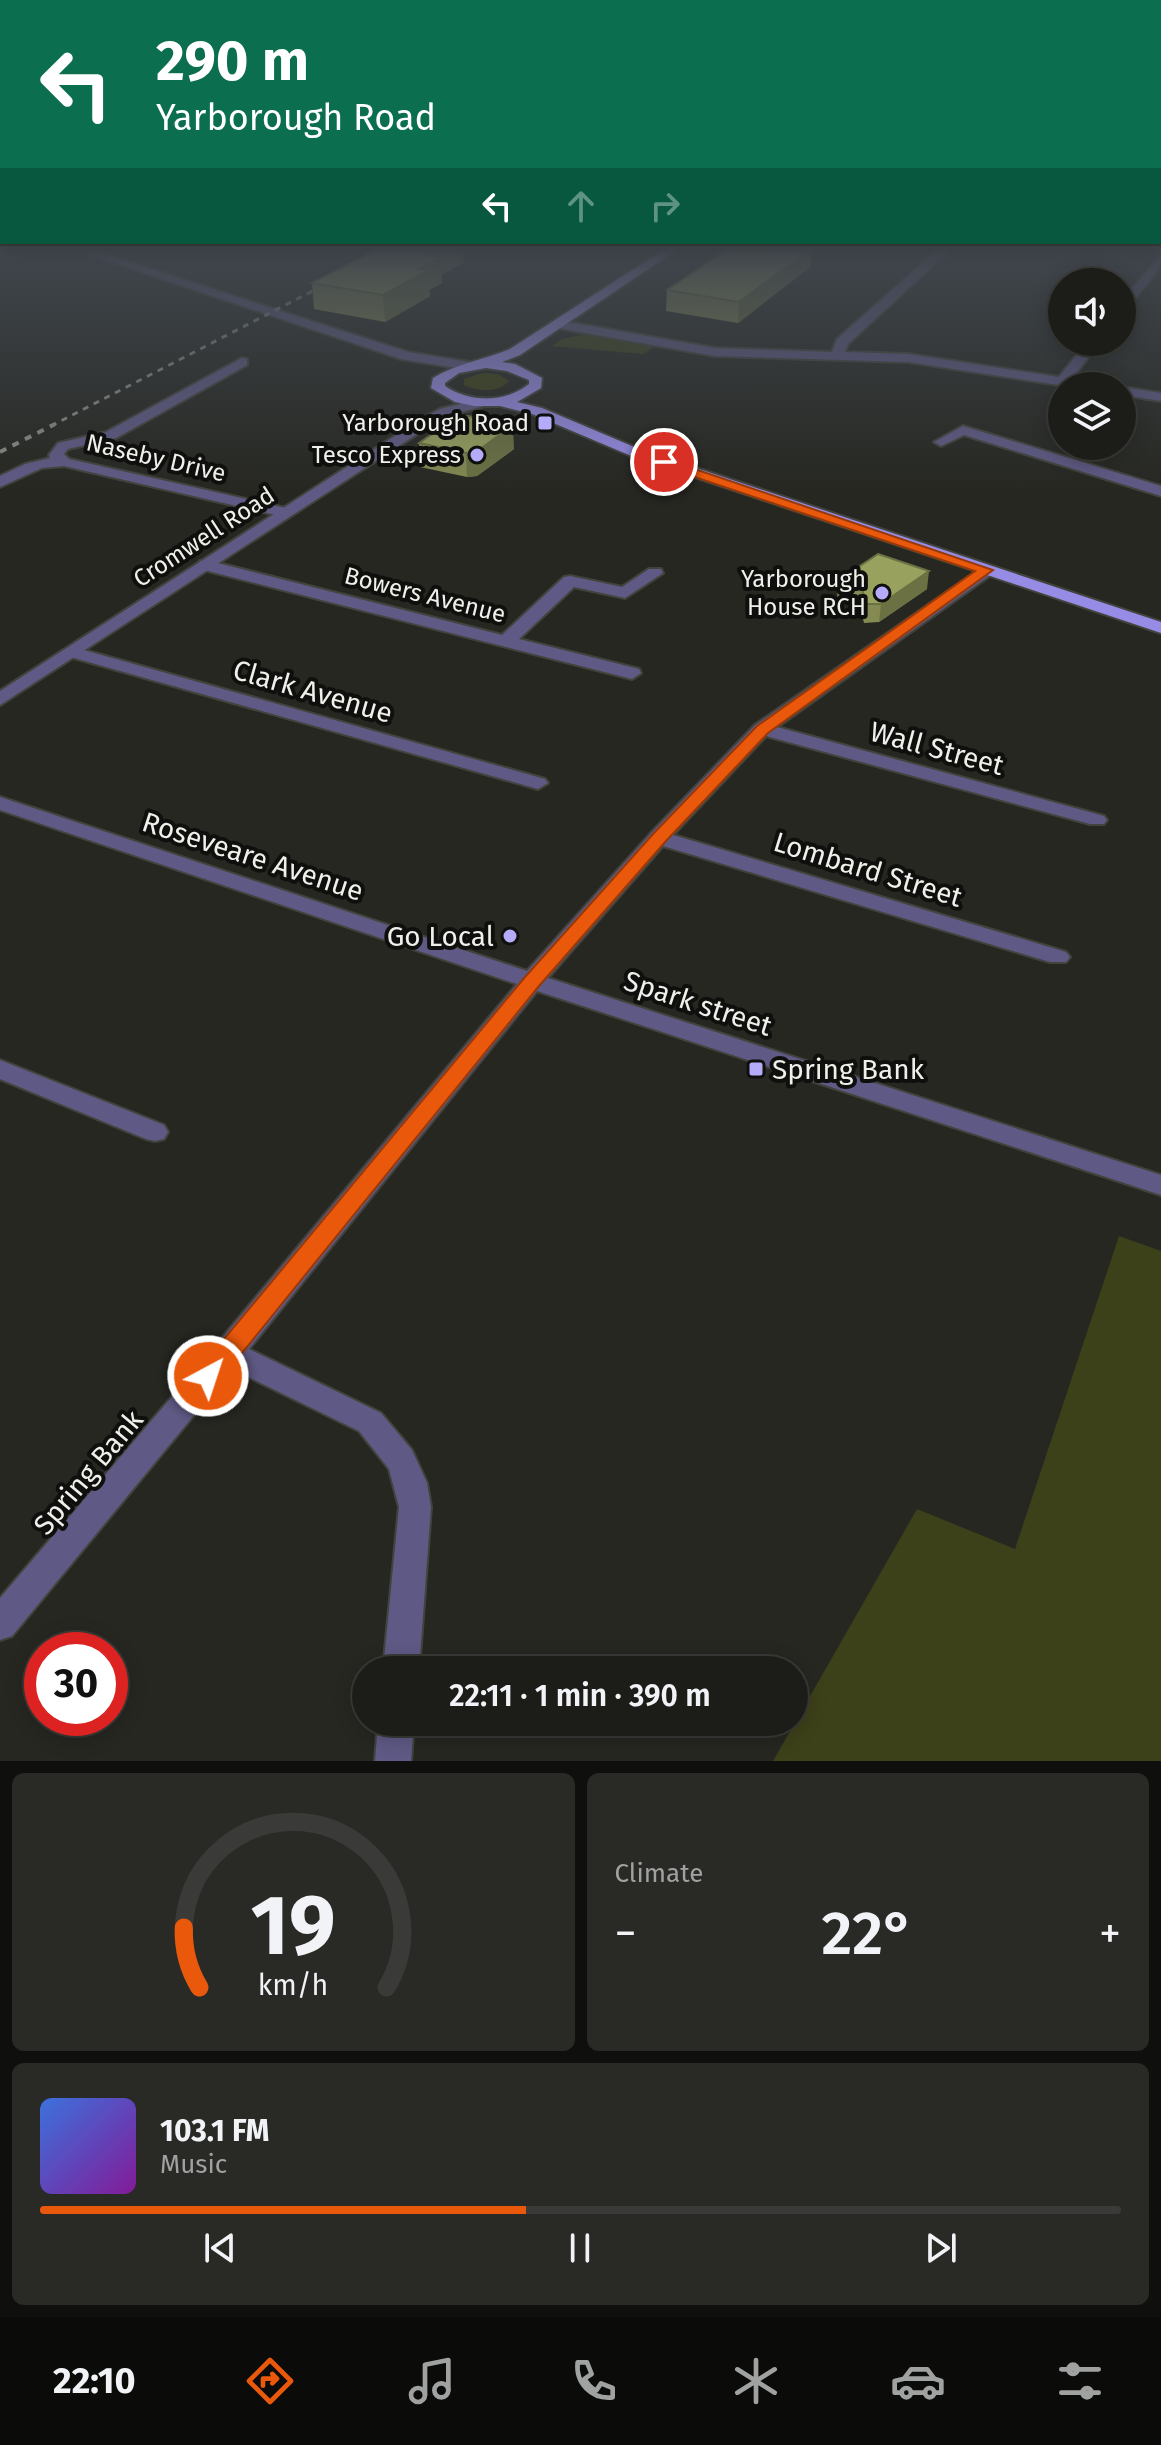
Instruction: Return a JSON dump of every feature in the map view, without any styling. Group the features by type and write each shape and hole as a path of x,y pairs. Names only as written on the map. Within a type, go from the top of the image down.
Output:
{"main road":[{"path":"548,329 515,352 486,364 455,370 442,388 547,416 634,452 1161,628"},
{"path":"526,372 525,350 532,339"},
{"path":"486,364 526,372 535,378 537,400 547,416"},
{"path":"491,401 516,398 536,385"}],"street":[{"path":"322,329 425,361 469,366"},
{"path":"586,329 715,352 936,361 1048,379"},
{"path":"837,355 842,342 856,329"},
{"path":"389,351 418,365 442,388 443,405 436,417"},
{"path":"1070,372 1083,356"},
{"name":"Naseby Drive","path":"64,462 56,455 63,446 111,435 242,362"},
{"path":"1136,393 1161,397"},
{"name":"Cromwell Road","path":"0,699 284,512 436,417 491,401"},
{"path":"941,442 963,430 1161,491"},
{"name":"Naseby Drive","path":"0,482 46,460 284,512"},
{"name":"Bowers Avenue","path":"206,565 632,673"},
{"name":"Spring Bank","path":"0,1624 228,1353 532,981 659,838 762,729 986,570"},
{"path":"507,640 570,581 625,593 655,573"},
{"name":"Clark Avenue","path":"73,652 538,783"},
{"name":"Wall Street","path":"762,729 1097,820"},
{"name":"Roseveare Avenue","path":"0,803 532,981"},
{"name":"Lombard Street","path":"659,838 1058,957"},
{"name":"Spark street","path":"532,981 1161,1185"},
{"path":"0,1069 155,1132"},
{"path":"228,1353 370,1422 401,1460 411,1483 415,1507 402,1656"},
{"path":"393,1761 395,1736"}],"green space":[{"path":"586,334 655,346 643,354 552,346 562,339"},
{"path":"482,373 498,374 509,381 499,388 488,390 464,385 464,379"},
{"path":"1119,1236 1161,1251 1161,1761 773,1761 787,1736 808,1736 808,1700 917,1509 1015,1549"}],"building":[{"path":"468,416 513,425 476,452 466,453 419,443 457,417"},
{"path":"878,554 929,571 881,604 866,604 862,588 839,580"}],"railway":[{"path":"51,426 239,329"},
{"path":"0,452 55,424"}],"place":[{"name":"Yarborough Road","path":"545,423"},
{"name":"Tesco Express","path":"477,455"},
{"name":"Yarborough House RCH","path":"882,593"},
{"name":"Go Local","path":"510,936"},
{"name":"Spring Bank","path":"756,1069"}],"route":[{"path":"208,1376 532,981 659,838 762,729 986,570 664,462"}]}
